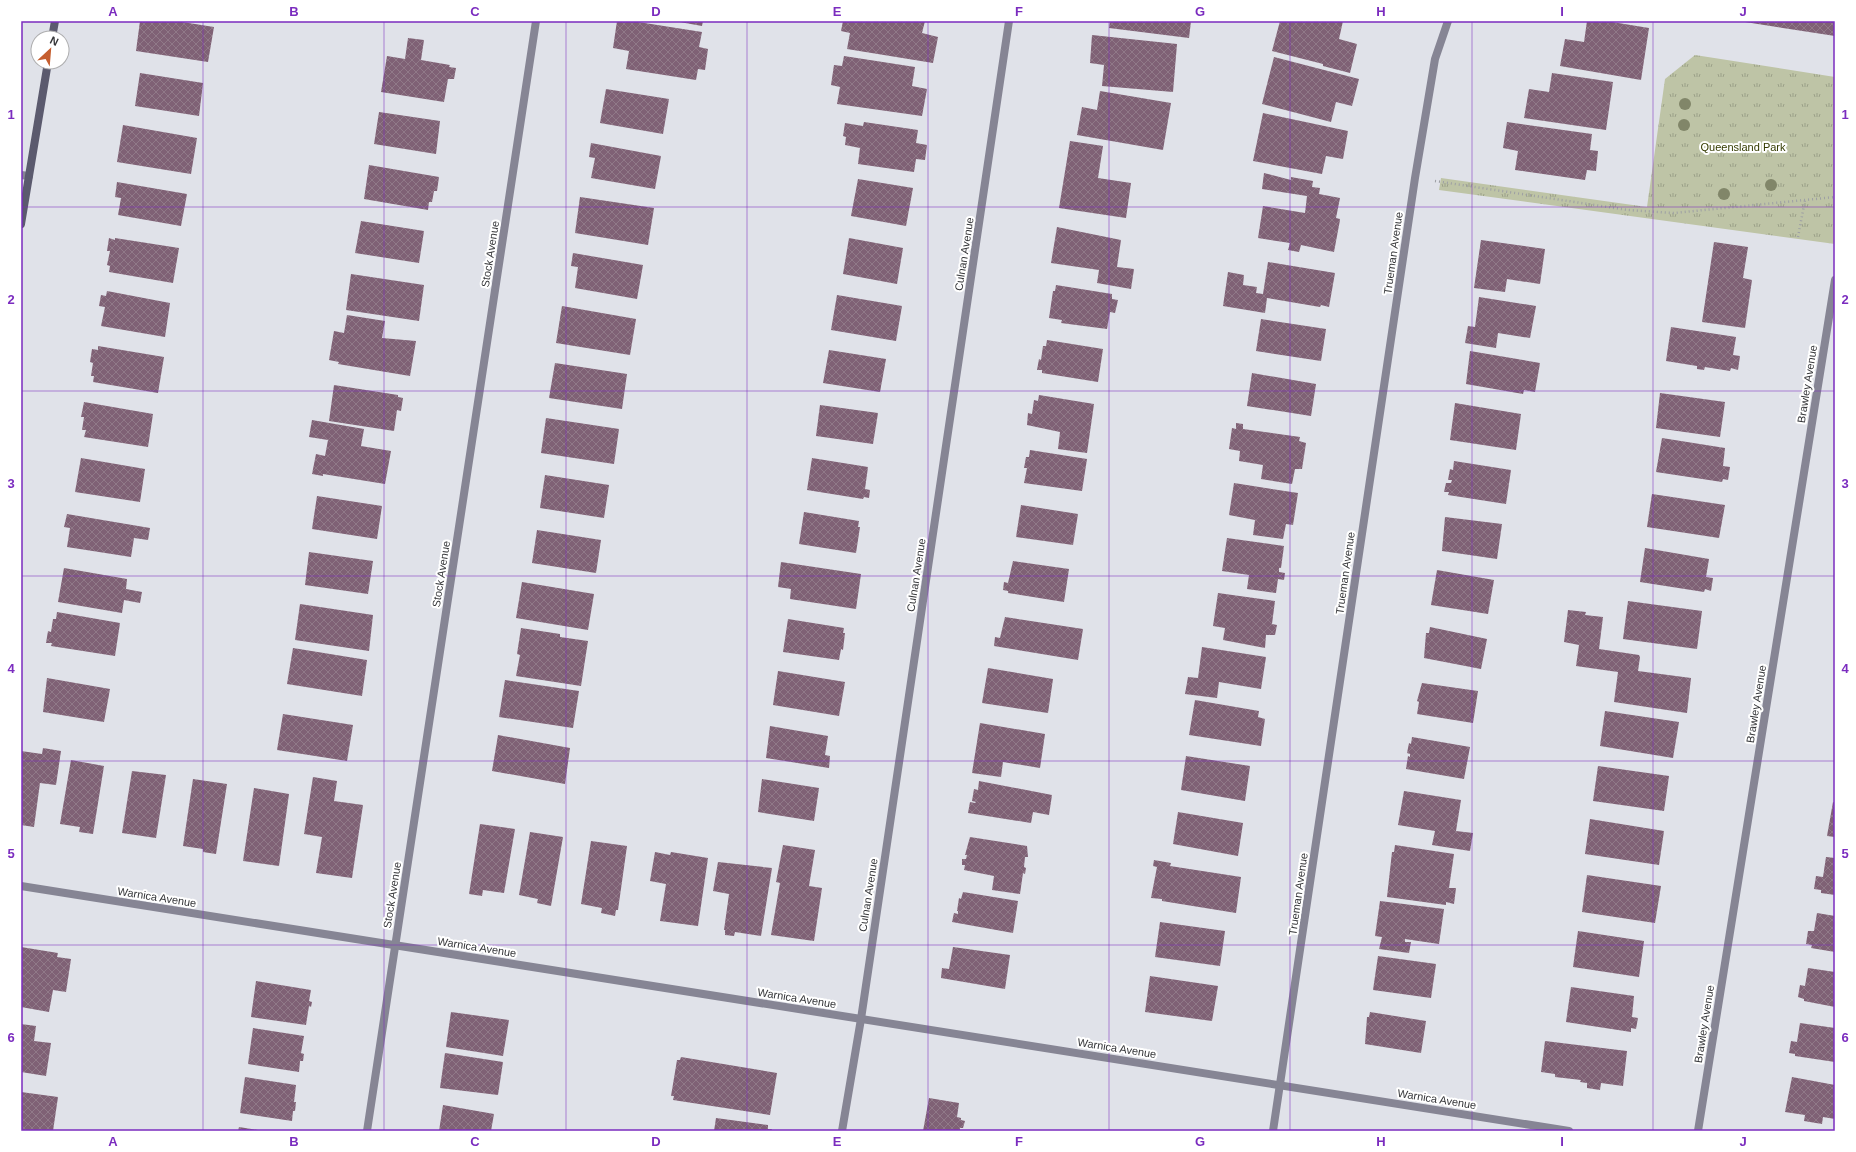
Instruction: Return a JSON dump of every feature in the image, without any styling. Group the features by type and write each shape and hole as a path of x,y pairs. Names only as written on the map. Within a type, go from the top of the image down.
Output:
{"main road":[{"path":"21,224 25,176 46,70"}],"street":[{"name":"Stock Avenue","path":"367,1131 536,21"},
{"name":"Culnan Avenue","path":"842,1131 861,1019 1009,21"},
{"name":"Trueman Avenue","path":"1273,1131 1415,178 1435,59 1448,21"},
{"name":"Brawley Avenue","path":"1698,1131 1835,280"},
{"name":"Warnica Avenue","path":"21,886 1569,1131"}],"path":[{"path":"1415,178 1628,210 1674,213 1835,197"},
{"path":"1798,237 1805,200"}],"green space":[{"name":"Queensland Park","path":"1695,55 1835,77 1835,244 1439,190 1441,178 1647,207 1665,79"}],"building":[{"path":"140,21 176,21 214,27 208,62 136,51"},
{"path":"617,21 632,21 702,32 699,47 708,49 705,70 698,69 696,80 626,69 629,51 613,48"},
{"path":"674,21 703,21 702,26"},
{"path":"843,21 925,21 922,33 938,37 933,63 847,49 850,33 841,31"},
{"path":"1110,21 1191,21 1189,38 1109,28"},
{"path":"1280,21 1343,21 1339,39 1357,44 1350,73 1323,66 1323,64 1272,51"},
{"path":"1587,21 1606,21 1649,28 1641,80 1560,66 1565,39 1584,42"},
{"path":"1835,21 1835,36 1745,22"},
{"path":"1092,35 1177,44 1173,92 1102,86 1104,65 1090,63"},
{"path":"408,38 424,40 421,60 450,65 449,67 456,68 454,79 448,79 444,102 381,92 387,56 405,59"},
{"path":"844,56 915,67 912,86 927,89 922,116 837,104 840,87 831,85 834,65 842,66"},
{"path":"1274,57 1359,79 1352,106 1336,102 1331,122 1262,104"},
{"path":"140,73 203,83 199,116 135,106"},
{"path":"1552,73 1613,82 1606,130 1524,118 1529,89 1549,92"},
{"path":"606,89 669,99 663,134 600,123"},
{"path":"1100,91 1171,103 1163,150 1077,135 1082,107 1097,110"},
{"path":"379,112 440,121 436,154 374,144"},
{"path":"1263,113 1348,131 1343,159 1326,156 1322,174 1253,161"},
{"path":"864,122 918,130 916,143 927,145 925,160 916,159 914,172 858,164 860,148 845,145 846,137 843,136 845,123 863,126"},
{"path":"1507,122 1592,134 1590,150 1598,151 1596,171 1587,170 1585,180 1515,170 1518,151 1503,148"},
{"path":"123,125 197,138 191,174 117,162"},
{"path":"1070,141 1103,146 1098,178 1131,183 1126,218 1059,208"},
{"path":"591,143 661,156 655,189 591,178 595,158 589,157"},
{"path":"369,165 439,177 437,191 434,191 432,202 429,202 428,210 364,199"},
{"path":"1264,173 1291,180 1291,177 1313,181 1312,187 1320,188 1319,194 1340,198 1336,218 1340,220 1334,252 1301,245 1299,252 1288,250 1290,243 1258,238 1263,206 1305,213 1307,196 1262,189"},
{"path":"858,179 913,188 906,226 851,216"},
{"path":"117,182 187,194 181,226 118,215 121,198 115,197"},
{"path":"580,197 654,208 648,245 575,233"},
{"path":"361,221 424,231 419,263 355,253"},
{"path":"1057,227 1121,240 1117,267 1134,269 1131,289 1097,283 1099,270 1051,263"},
{"path":"109,238 179,248 173,283 109,272 110,266 107,265 110,251 107,251"},
{"path":"849,238 903,248 897,284 843,274"},
{"path":"1481,240 1545,249 1540,284 1507,279 1505,292 1474,288"},
{"path":"1714,242 1748,247 1743,278 1752,280 1745,328 1702,322"},
{"path":"573,253 643,265 637,299 575,288 578,267 571,266"},
{"path":"1268,262 1335,273 1329,307 1321,305 1320,307 1267,298 1265,313 1223,306 1228,272 1244,275 1243,285 1257,287 1256,293 1263,294"},
{"path":"351,274 424,285 419,321 346,310"},
{"path":"1056,285 1112,294 1112,299 1118,300 1115,313 1110,312 1107,329 1061,323 1062,320 1049,318 1053,291 1055,291"},
{"path":"107,291 170,303 165,337 101,326 105,307 99,306 101,295 106,296"},
{"path":"837,295 902,306 896,341 831,330"},
{"path":"1479,297 1536,306 1530,338 1498,333 1496,348 1465,343 1468,326 1475,327"},
{"path":"562,306 636,319 630,355 556,343"},
{"path":"347,315 385,321 382,338 416,341 410,376 338,364 339,362 329,360 334,331 344,333"},
{"path":"1261,319 1326,329 1321,361 1256,351"},
{"path":"1671,327 1736,337 1733,355 1740,356 1738,370 1731,368 1730,371 1705,367 1704,370 1697,369 1697,366 1666,361"},
{"path":"1047,340 1103,349 1098,382 1042,373 1042,370 1037,370 1039,359 1041,360 1043,346 1046,346"},
{"path":"98,346 164,357 158,393 93,382 94,376 91,376 93,363 90,362 92,349 98,350"},
{"path":"829,350 886,359 880,392 823,383"},
{"path":"1470,351 1540,363 1535,392 1524,390 1523,394 1466,384"},
{"path":"555,363 627,374 622,409 549,398"},
{"path":"1252,373 1316,384 1311,416 1247,406"},
{"path":"334,385 398,395 398,397 403,398 401,411 397,410 394,431 329,421"},
{"path":"1660,393 1725,402 1720,437 1656,428"},
{"path":"1039,395 1094,404 1087,453 1058,449 1060,432 1027,425 1028,413 1032,414 1034,400 1038,401"},
{"path":"84,402 153,414 148,447 84,437 86,430 82,430 84,417 81,417"},
{"path":"1455,403 1521,414 1516,450 1450,440"},
{"path":"820,405 878,413 873,444 816,436"},
{"path":"546,418 619,429 614,464 541,453"},
{"path":"312,420 364,429 361,446 391,451 385,484 323,474 323,476 312,474 316,454 325,456 328,440 309,437"},
{"path":"1236,423 1243,424 1243,429 1300,437 1299,441 1306,443 1302,469 1295,469 1292,484 1261,479 1263,465 1239,461 1240,451 1229,449 1232,428 1236,429"},
{"path":"1662,438 1725,448 1723,466 1730,467 1728,480 1723,479 1722,482 1656,472"},
{"path":"1030,450 1087,459 1082,491 1024,483 1027,468 1024,468 1026,457 1029,457"},
{"path":"81,458 145,469 140,502 75,492"},
{"path":"812,458 868,467 865,489 870,490 869,498 864,497 863,499 807,490"},
{"path":"1454,461 1511,470 1506,504 1448,495 1449,492 1444,492 1446,483 1451,483 1452,480 1448,480 1450,469 1453,470"},
{"path":"545,475 609,485 604,518 540,508"},
{"path":"1234,483 1298,493 1293,525 1286,524 1283,539 1253,535 1255,520 1229,515"},
{"path":"1652,494 1725,505 1719,538 1647,527"},
{"path":"317,496 382,506 377,539 312,529"},
{"path":"1021,505 1078,514 1073,545 1016,537"},
{"path":"804,512 859,521 858,527 860,527 856,553 799,544"},
{"path":"67,514 150,528 148,540 134,538 131,557 67,547 70,528 64,527"},
{"path":"1445,517 1502,524 1497,559 1442,551"},
{"path":"537,530 601,540 596,573 532,563"},
{"path":"1227,538 1284,546 1281,568 1279,568 1279,572 1285,573 1284,580 1278,579 1276,593 1247,589 1249,575 1222,571"},
{"path":"1645,548 1709,559 1706,577 1713,578 1711,591 1705,589 1704,592 1640,582"},
{"path":"309,552 373,561 368,594 305,585"},
{"path":"1013,561 1069,569 1064,602 1008,593 1008,591 1003,590 1004,582 1008,583"},
{"path":"781,562 861,574 856,609 790,599 791,589 778,587"},
{"path":"64,568 127,579 126,589 142,592 140,603 124,600 122,613 58,602"},
{"path":"1437,570 1494,580 1488,614 1431,605"},
{"path":"522,582 594,594 588,630 516,618"},
{"path":"1218,593 1275,601 1272,624 1277,625 1275,635 1266,635 1265,648 1223,640 1225,628 1213,626"},
{"path":"1628,601 1702,611 1697,649 1623,639"},
{"path":"300,604 373,615 369,651 295,640"},
{"path":"1568,610 1586,612 1585,615 1603,617 1599,649 1639,655 1638,671 1691,678 1687,713 1614,702 1618,672 1576,666 1579,645 1564,642"},
{"path":"57,612 120,623 115,656 51,646 52,643 46,643 48,631 51,632 53,619 56,619"},
{"path":"1005,617 1083,629 1078,660 994,646 995,637 1000,638"},
{"path":"788,619 844,628 843,633 845,633 843,650 841,649 839,660 783,652"},
{"path":"1430,627 1487,639 1481,669 1424,658 1426,633 1429,633"},
{"path":"521,628 560,634 560,637 588,641 581,686 516,676 520,655 517,654"},
{"path":"1202,647 1266,657 1261,689 1219,682 1217,698 1185,694 1188,677 1198,678"},
{"path":"293,648 367,660 362,696 287,684"},
{"path":"988,668 1053,679 1048,713 982,703"},
{"path":"778,671 845,682 839,716 773,705"},
{"path":"47,678 110,689 104,722 43,712"},
{"path":"505,680 579,691 573,728 499,717"},
{"path":"1422,683 1478,691 1473,723 1417,714 1419,702 1417,701"},
{"path":"1195,700 1259,711 1258,717 1265,719 1261,746 1189,735"},
{"path":"1605,711 1679,722 1673,758 1600,746"},
{"path":"283,714 353,725 347,761 277,750"},
{"path":"980,723 1045,734 1040,768 1003,762 1001,777 972,773"},
{"path":"770,726 828,736 825,755 830,756 829,768 766,758"},
{"path":"498,735 570,748 565,784 492,771"},
{"path":"1412,737 1470,747 1464,779 1406,769 1408,756 1410,757 1410,754 1407,753"},
{"path":"43,748 61,751 56,785 40,783 34,827 21,825 21,751 42,754"},
{"path":"1186,756 1250,766 1245,801 1181,790"},
{"path":"71,760 104,766 93,834 79,832 80,827 60,824"},
{"path":"1598,766 1669,776 1664,811 1593,801"},
{"path":"132,771 166,775 156,838 122,833"},
{"path":"313,777 337,781 334,801 363,805 352,878 316,873 322,837 304,834"},
{"path":"193,779 227,784 216,854 203,852 203,849 183,846"},
{"path":"762,779 819,788 814,821 758,812"},
{"path":"979,781 1052,795 1049,815 1033,812 1031,823 968,813 970,802 976,802 972,801 974,789 978,790"},
{"path":"254,788 289,794 279,866 243,861"},
{"path":"1404,791 1461,800 1456,831 1473,833 1470,851 1432,845 1435,831 1398,825"},
{"path":"1833,802 1835,803 1835,837 1827,836"},
{"path":"1178,812 1243,823 1238,856 1173,844"},
{"path":"1590,819 1664,831 1659,865 1585,854"},
{"path":"480,824 515,829 504,893 483,890 482,896 469,894"},
{"path":"530,832 563,837 551,906 537,903 538,899 519,895"},
{"path":"970,837 1027,846 1028,857 1025,857 1024,867 1026,868 1025,874 1023,873 1020,894 992,890 994,876 964,870 965,865 962,865 962,859 966,859 967,855 965,855"},
{"path":"591,841 627,846 618,910 616,910 615,916 601,913 602,908 581,904"},
{"path":"783,845 815,850 809,886 822,888 814,941 771,935 780,883 776,882"},
{"path":"1395,845 1454,854 1449,888 1456,888 1454,904 1446,902 1446,905 1387,897 1392,852 1394,852"},
{"path":"655,852 670,855 671,852 708,858 698,926 660,921 666,884 650,881"},
{"path":"1826,857 1835,858 1835,895 1821,893 1821,890 1814,889 1816,876 1823,877"},
{"path":"1154,860 1171,863 1170,866 1241,877 1236,913 1151,898 1157,867 1153,866"},
{"path":"718,862 772,868 761,936 735,932 734,936 725,935 724,930 729,894 713,891"},
{"path":"1587,875 1661,886 1655,923 1582,912"},
{"path":"963,892 1018,901 1013,933 952,922 954,913 958,914 959,898 961,899"},
{"path":"1380,901 1444,909 1439,944 1405,939 1405,942 1411,942 1409,953 1379,949 1382,937 1375,936"},
{"path":"1817,913 1835,916 1835,952 1811,948 1812,945 1806,944 1808,931 1814,931"},
{"path":"1160,922 1225,931 1220,966 1155,957"},
{"path":"1578,931 1644,941 1639,977 1573,967"},
{"path":"21,947 58,953 57,957 71,959 66,992 53,990 49,1012 21,1007"},
{"path":"953,947 1010,955 1005,989 941,978 942,968 949,969"},
{"path":"1378,956 1436,964 1431,998 1373,990"},
{"path":"1808,968 1835,972 1835,1007 1804,1001 1804,999 1798,997 1800,985 1805,986"},
{"path":"1150,976 1218,986 1212,1021 1145,1012"},
{"path":"256,981 311,990 309,1001 312,1002 311,1007 309,1006 306,1025 251,1017"},
{"path":"1571,987 1634,996 1632,1017 1638,1018 1636,1029 1631,1028 1631,1032 1566,1022"},
{"path":"451,1012 509,1020 503,1056 446,1047"},
{"path":"1370,1012 1426,1021 1421,1053 1365,1044 1367,1017 1369,1017"},
{"path":"1800,1023 1835,1028 1835,1062 1795,1056 1795,1054 1789,1053 1791,1041 1797,1042"},
{"path":"21,1024 36,1026 34,1041 51,1043 46,1076 21,1072"},
{"path":"253,1028 304,1036 301,1053 304,1054 303,1061 300,1061 299,1072 248,1064"},
{"path":"1545,1041 1627,1051 1623,1086 1601,1083 1600,1090 1587,1088 1587,1083 1580,1082 1581,1080 1555,1077 1555,1074 1541,1072"},
{"path":"445,1053 503,1062 498,1095 440,1088"},
{"path":"681,1057 777,1073 770,1115 673,1100 674,1096 671,1096 677,1060 680,1060"},
{"path":"245,1077 296,1085 294,1102 296,1102 295,1111 293,1111 292,1121 240,1113"},
{"path":"1792,1077 1835,1085 1835,1119 1823,1117 1822,1124 1804,1121 1805,1115 1785,1112"},
{"path":"21,1092 58,1097 53,1131 21,1131"},
{"path":"929,1098 959,1103 957,1117 965,1121 963,1128 960,1128 960,1131 923,1131"},
{"path":"443,1105 494,1114 491,1131 439,1131"},
{"path":"716,1118 768,1125 768,1129 772,1129 771,1131 714,1131"},
{"path":"239,1127 258,1130 258,1131 238,1131"}]}
